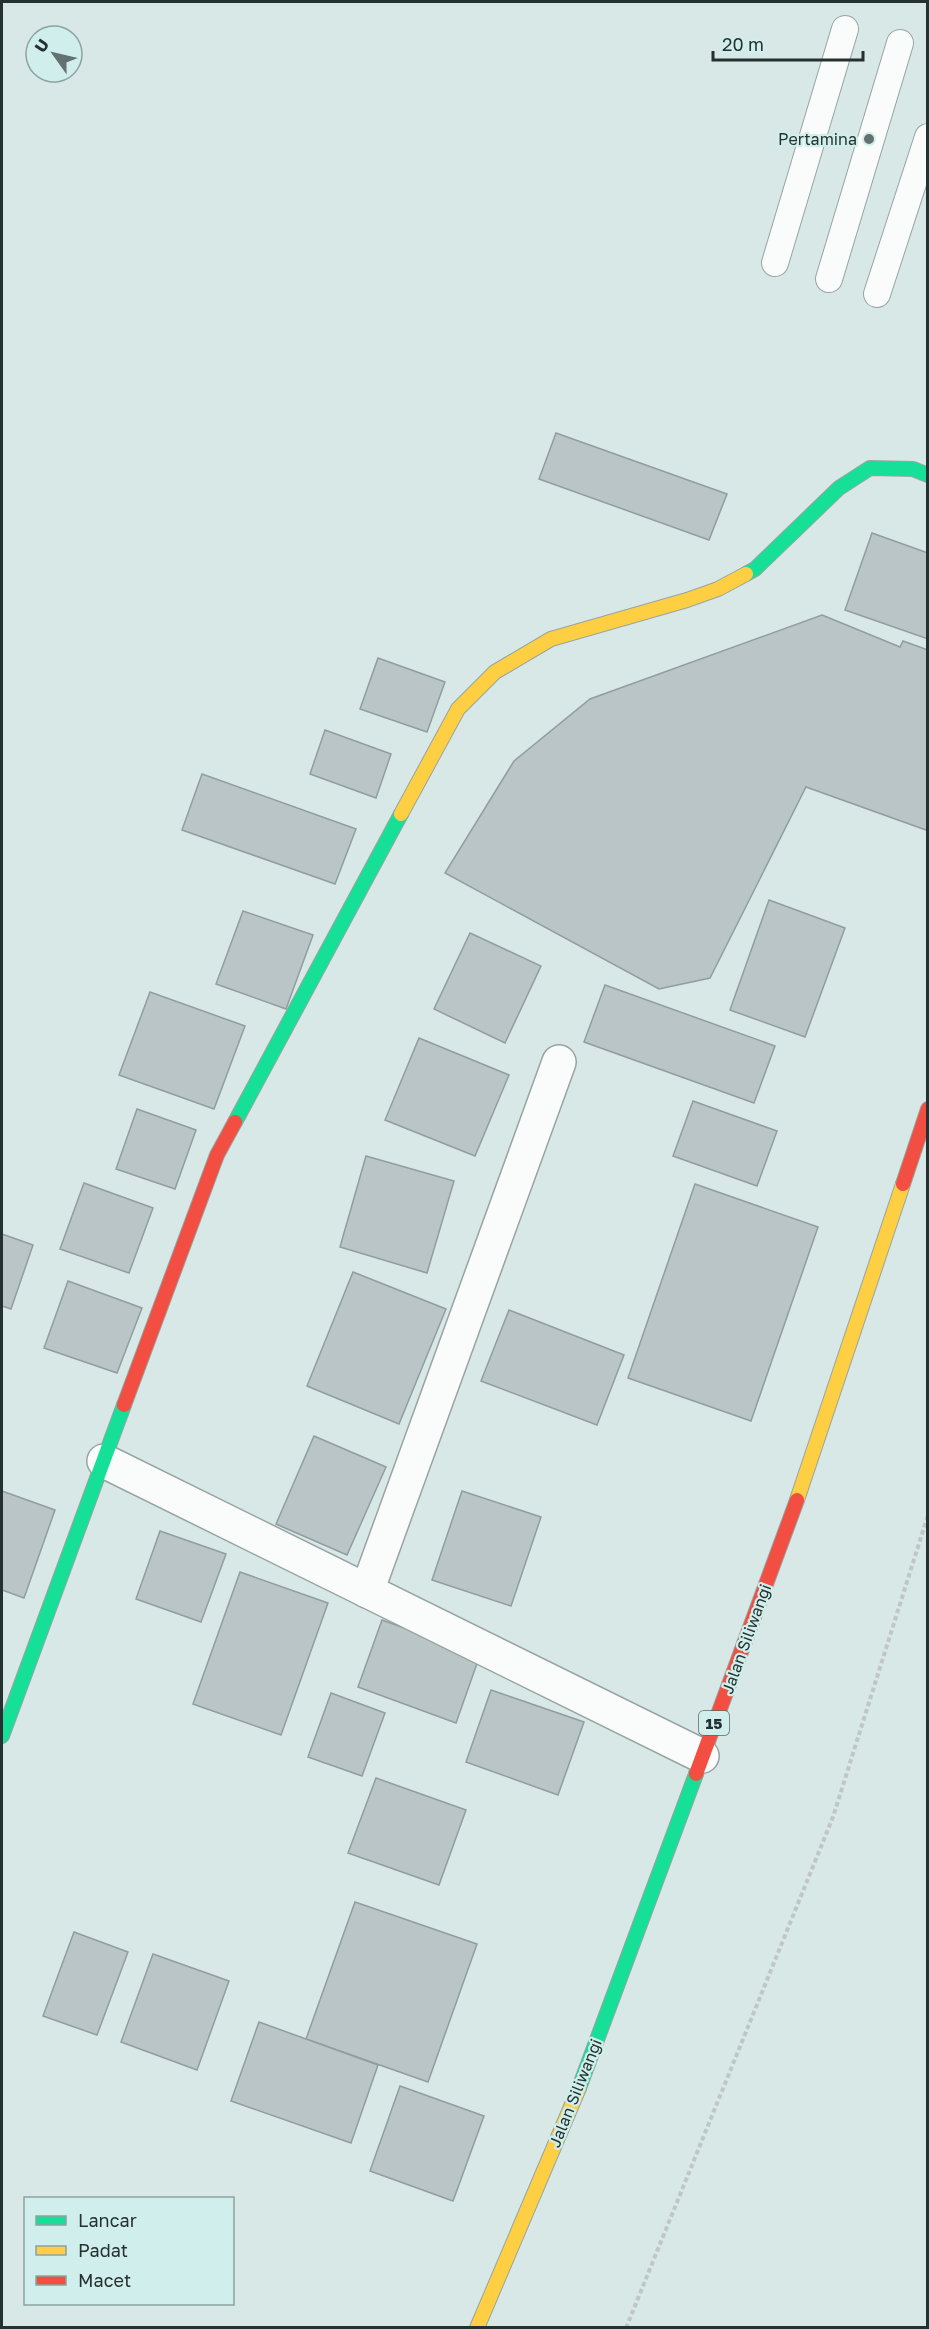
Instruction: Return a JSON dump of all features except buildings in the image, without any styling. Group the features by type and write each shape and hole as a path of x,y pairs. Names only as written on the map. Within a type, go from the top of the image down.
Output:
{"main road":[{"path":"2,1736 218,1155 458,710 495,672 551,639 687,600 718,589 755,569 839,488 870,468 914,469 927,475"},
{"name":"Jalan Siliwangi","path":"477,2328 581,2082 806,1477 927,1109"}],"street":[{"path":"367,1591 559,1062"},
{"path":"104,1461 702,1756"}],"lane":[{"path":"775,263 845,29"},
{"path":"829,279 900,43"},
{"path":"878,294 927,137"}],"path":[{"path":"626,2328 833,1817 927,1515"}],"traffic: fast":[{"path":"746,574 755,569 839,488 870,468 913,469 928,475"},
{"path":"235,1122 401,814"},
{"path":"2,1736 124,1405"},
{"path":"579,2088 696,1774"}],"traffic: slow":[{"path":"401,814 458,709 495,672 551,639 687,600 718,589 746,574"},
{"path":"797,1500 903,1184"},
{"path":"477,2328 579,2088"}],"traffic: jam":[{"path":"903,1184 928,1109"},
{"path":"124,1405 217,1155 235,1122"},
{"path":"696,1774 797,1500"}],"place":[{"name":"Pertamina","path":"869,139"}]}
